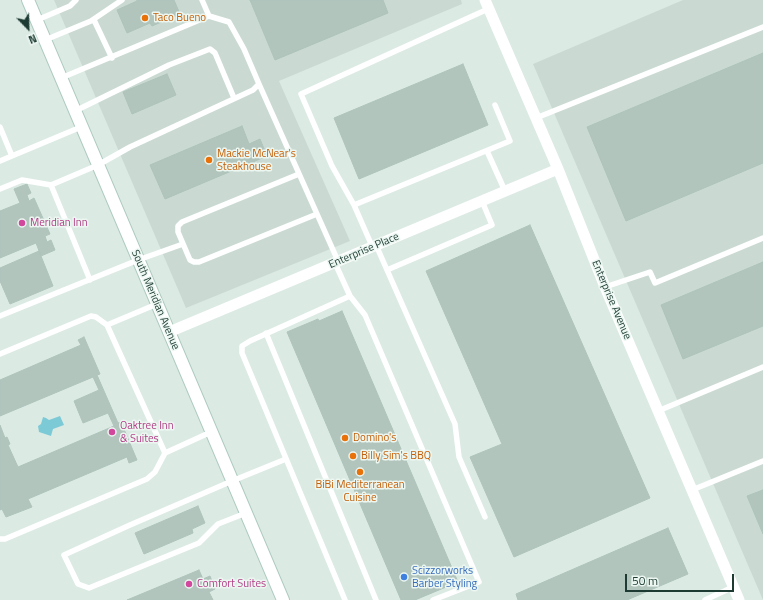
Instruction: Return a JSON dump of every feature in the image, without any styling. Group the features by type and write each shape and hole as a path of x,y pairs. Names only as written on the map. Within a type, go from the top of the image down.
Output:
{"main road":[{"name":"South Meridian Avenue","path":"28,0 283,600"}],"street":[{"name":"Enterprise Avenue","path":"487,4 558,169 605,287 739,600"},
{"name":"Enterprise Place","path":"169,332 558,169"}],"lane":[{"path":"37,20 70,6 76,0"},
{"path":"45,40 94,20 122,0"},
{"path":"202,0 209,16"},
{"path":"485,517 459,457 456,424 387,270 354,205 332,166 301,94 487,4"},
{"path":"61,78 112,58 209,16 229,22 244,49 317,214 350,296 365,315 479,582 433,600"},
{"path":"94,20 112,58"},
{"path":"536,118 763,27"},
{"path":"75,111 168,65 210,49 215,53 234,98"},
{"path":"0,189 22,180 51,185 98,165 130,147 253,90 259,84"},
{"path":"354,205 510,141 495,105"},
{"path":"0,127 12,156"},
{"path":"0,161 81,127"},
{"path":"488,150 505,191"},
{"path":"299,174 182,222 178,226 178,232 190,260 199,262 317,214"},
{"path":"51,185 90,280"},
{"path":"387,270 492,225 482,201"},
{"path":"605,287 650,272 655,283 763,238"},
{"path":"0,316 138,260 183,244"},
{"path":"345,600 242,353 242,346 266,333 350,296"},
{"path":"107,325 157,304"},
{"path":"0,354 91,316 96,317 107,325 165,452"},
{"path":"266,333 376,600"},
{"path":"658,411 763,367"},
{"path":"0,539 5,539 147,479 155,472 165,452 211,432"},
{"path":"246,513 218,524 199,543 89,588 78,584 64,555 130,525 286,459"},
{"path":"692,490 763,461"},
{"path":"705,600 733,587"}],"shaded area":[{"path":"54,0 461,0 462,4 279,81 350,241 186,308"},
{"path":"683,0 763,0 763,600 533,64"}],"water":[{"path":"60,416 64,425 53,429 51,436 39,432 38,426 41,424 43,417 49,420"}],"building":[{"name":"Taco Bueno","path":"137,0 174,0 180,14 152,26 150,23 127,33 117,10"},
{"path":"250,0 383,0 388,13 275,60"},
{"path":"763,53 763,163 626,221 587,127"},
{"path":"463,64 488,125 359,179 334,118"},
{"path":"167,74 176,95 132,114 123,92"},
{"name":"Mackie McNear's Steakhouse","path":"242,126 249,144 260,139 267,156 165,199 150,165"},
{"name":"Meridian Inn","path":"27,184 31,193 27,195 29,201 34,198 50,234 45,236 47,242 51,240 55,250 41,256 36,243 0,258 0,211 20,203 14,189"},
{"path":"530,225 650,498 514,557 470,457 502,444 426,271"},
{"path":"39,251 53,286 10,304 0,281 0,268"},
{"path":"763,262 763,326 683,359 661,305"},
{"path":"342,311 458,582 415,600 401,600 287,332"},
{"name":"Oaktree Inn & Suites","path":"84,337 100,374 97,375 118,423 121,422 137,460 129,463 127,457 28,499 32,507 6,517 2,509 0,510 0,425 5,438 7,437 10,444 8,445 18,467 114,426 108,413 83,423 74,401 99,390 93,377 0,416 0,380 81,345 78,340"},
{"path":"763,490 763,534 747,496"},
{"path":"198,506 205,523 192,529 193,533 144,554 135,533"},
{"path":"668,528 688,574 627,600 518,600 516,594"},
{"name":"Comfort Suites","path":"199,570 203,579 210,576 215,589 209,592 213,600 127,600"}],"place":[{"name":"Taco Bueno","path":"145,18"},
{"name":"Mackie McNear's Steakhouse","path":"209,160"},
{"name":"Meridian Inn","path":"22,223"},
{"name":"Oaktree Inn & Suites","path":"112,432"},
{"name":"Domino's","path":"345,438"},
{"name":"Billy Sim's BBQ","path":"353,456"},
{"name":"BiBi Mediterranean Cuisine","path":"360,472"},
{"name":"Scizzorworks Barber Styling","path":"404,577"},
{"name":"Comfort Suites","path":"189,584"}]}
